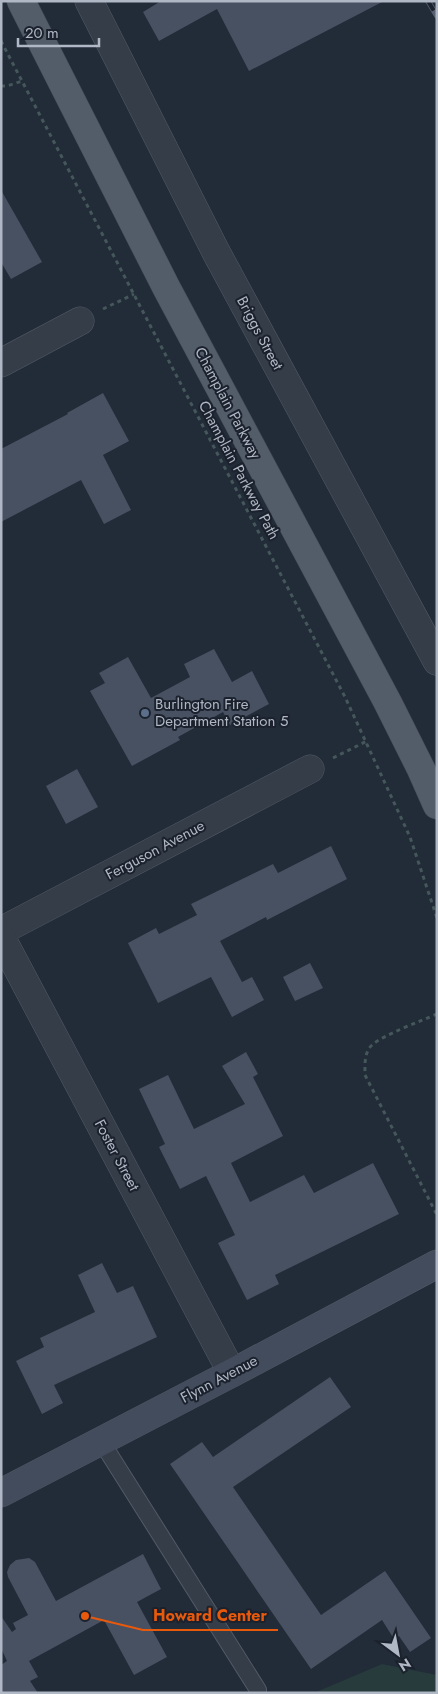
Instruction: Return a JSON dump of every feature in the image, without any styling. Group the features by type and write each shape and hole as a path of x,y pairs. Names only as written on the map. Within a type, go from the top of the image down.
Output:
{"main road":[{"name":"Champlain Parkway","path":"21,1 166,287 388,703 437,805"}],"street":[{"name":"Briggs Street","path":"89,1 212,243 437,661"},
{"path":"1,363 80,321"},
{"name":"Ferguson Avenue","path":"1,931 310,769"},
{"name":"Foster Street","path":"1,937 232,1373"},
{"name":"Flynn Avenue","path":"1,1493 437,1264"}],"lane":[{"path":"101,1441 258,1690"}],"path":[{"name":"Champlain Parkway Path","path":"1,41 367,741 410,837 437,918"},
{"path":"1,86 22,81"},
{"path":"80,321 134,294"},
{"path":"310,769 367,741"},
{"path":"437,1014 375,1042 370,1046 364,1059 365,1075 437,1215"}],"shaded area":[{"path":"382,1664 437,1675 437,1693 314,1693"}],"building":[{"path":"161,1 384,1 249,71 217,9 159,41 143,12"},
{"path":"1,190 42,262 11,279 1,262"},
{"path":"103,393 129,441 103,455 131,510 104,524 81,480 1,522 1,449 68,414"},
{"path":"214,649 232,682 252,671 269,704 230,725 223,712 178,737 180,740 132,766 90,691 105,683 99,673 128,657 151,698 190,677 184,664"},
{"path":"77,769 98,807 66,824 46,786"},
{"path":"331,846 347,879 267,920 266,917 220,941 242,982 252,977 264,1000 232,1017 211,977 158,1003 128,943 156,928 159,934 197,915 191,904 273,864 278,873"},
{"path":"310,963 323,988 295,1001 283,977"},
{"path":"246,1052 258,1074 253,1077 283,1136 231,1163 250,1202 304,1175 314,1193 373,1163 399,1214 275,1275 279,1284 247,1300 218,1243 235,1235 206,1176 180,1189 159,1147 165,1144 139,1089 168,1075 194,1129 245,1104 222,1066"},
{"path":"102,1263 117,1293 133,1286 157,1337 54,1385 63,1403 42,1414 16,1361 44,1347 40,1338 95,1312 78,1275"},
{"path":"330,1377 351,1407 233,1487 321,1615 385,1571 431,1638 410,1652 399,1636 394,1639 382,1620 311,1669 170,1464 202,1442 213,1457"},
{"path":"143,1554 161,1589 137,1602 167,1657 134,1675 104,1620 29,1661 38,1677 30,1681 38,1693 1,1693 1,1665 7,1661 1,1648 1,1616 12,1632 16,1629 13,1623 28,1615 8,1577 7,1572 10,1565 16,1560 29,1558 35,1562 56,1601"}],"railway":[{"path":"428,1 437,16"}],"place":[{"name":"Burlington Fire Department Station 5","path":"145,713"},
{"name":"Howard Center","path":"85,1616"}]}
